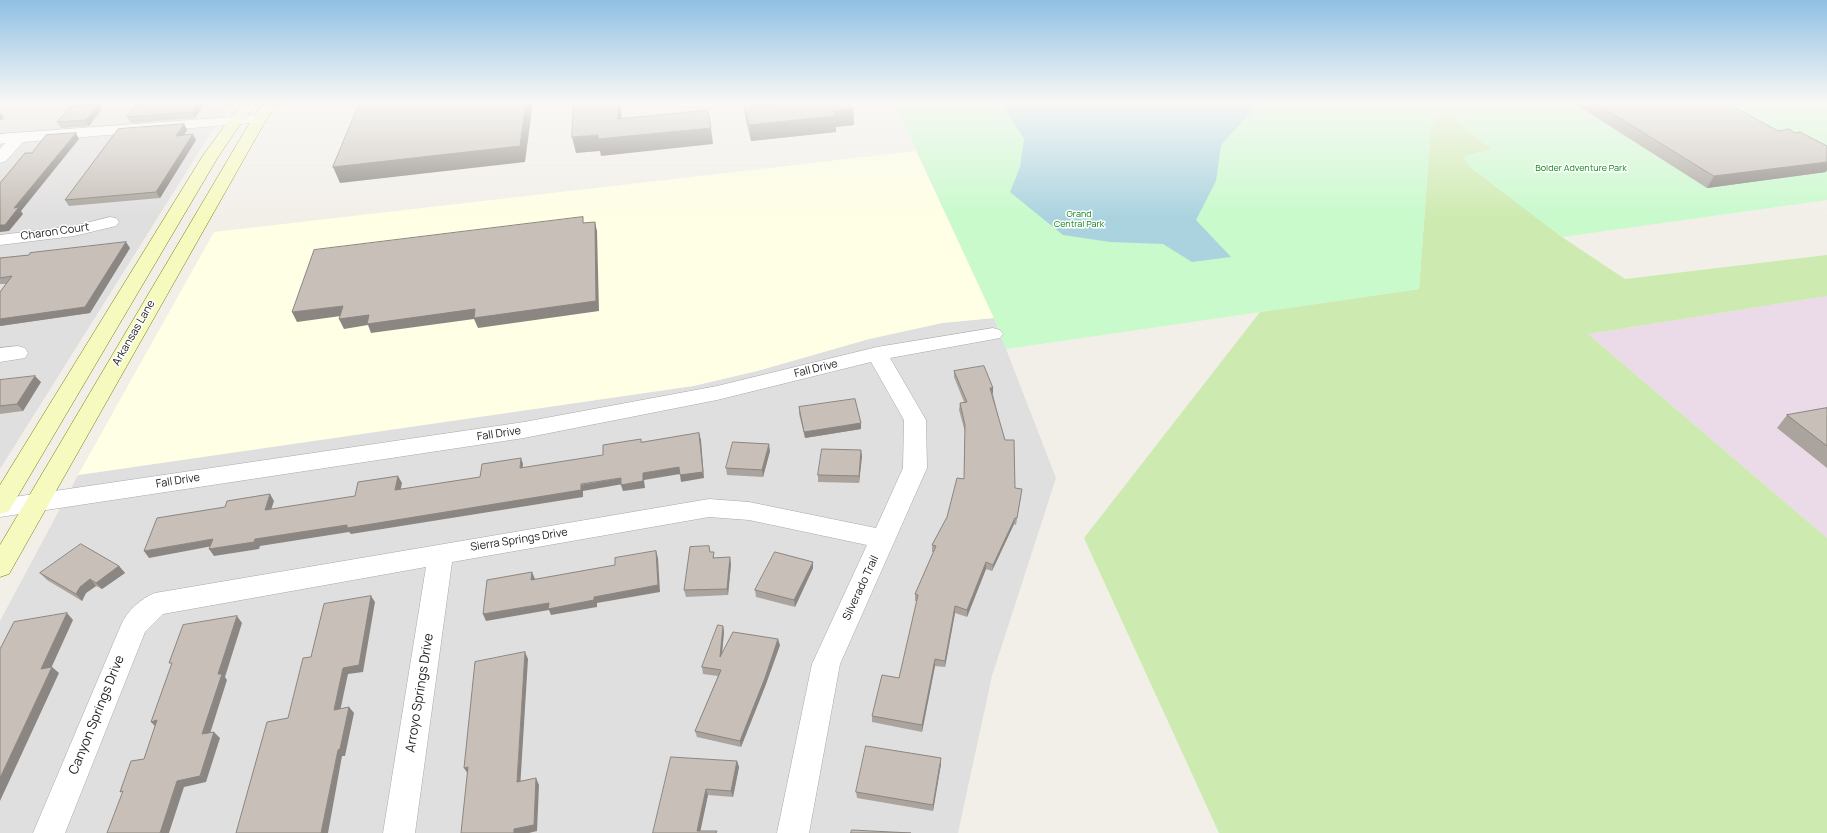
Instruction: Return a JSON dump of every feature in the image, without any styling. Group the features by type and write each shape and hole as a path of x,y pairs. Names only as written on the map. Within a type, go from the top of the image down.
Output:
{"main road":[{"path":"0,505 167,225 221,141"},
{"name":"Arkansas Lane","path":"0,567 36,502 246,141"}],"street":[{"path":"0,158 15,141"},
{"name":"Charon Court","path":"0,240 74,231 110,222"},
{"name":"Fall Drive","path":"0,508 524,430 717,393 877,354 993,334"},
{"name":"Silverado Trail","path":"793,833 826,664 915,468 915,420 877,354"},
{"name":"Sierra Springs Drive","path":"154,604 441,553 709,508 749,511 883,539"},
{"name":"Arroyo Springs Drive","path":"399,833 441,553"},
{"name":"Canyon Springs Drive","path":"49,833 134,625 154,604"}],"shaded area":[{"path":"0,141 206,141 0,469"},
{"path":"916,151 994,318 942,323 869,339 757,371 693,386 78,475 214,232"},
{"path":"1827,296 1827,538 1588,334"},
{"path":"994,318 1056,478 992,676 958,833 0,833 0,621 78,475 693,386 757,371 869,339 942,323"}],"green space":[{"name":"Grand Central Park","path":"912,141 1430,141 1419,289 1006,349 994,318"},
{"path":"1430,141 1481,141 1492,149 1469,155 1464,158 1470,167 1562,237 1625,279 1827,255 1827,296 1588,334 1827,538 1827,833 1219,833 1084,538 1260,312 1419,289"},
{"name":"Grand Central Park","path":"1482,141 1827,141 1827,200 1562,237 1470,167 1464,158 1469,155 1492,149"}],"water":[{"path":"1024,141 1225,141 1221,145 1216,181 1196,220 1231,257 1192,262 1163,244 1110,242 1063,235 1010,192 1020,167"}],"building":[{"path":"41,141 69,141 14,208 19,207 5,225 0,225 0,183 25,153 32,153"},
{"path":"109,141 189,141 156,192 65,200"},
{"path":"344,141 521,141 520,146 333,167"},
{"path":"1657,141 1817,141 1827,146 1827,162 1714,176"},
{"path":"583,217 583,223 595,222 596,301 474,318 475,309 367,324 369,315 339,319 343,306 292,312 314,250"},
{"path":"126,242 85,307 0,319 0,292 12,276 0,278 0,258"},
{"path":"984,366 993,388 990,388 1005,440 1014,440 1015,488 1022,489 1017,518 1015,518 993,565 986,562 967,610 955,606 945,661 935,659 922,725 872,716 882,675 899,678 918,595 915,594 936,546 932,545 947,517 957,478 964,479 965,425 960,403 967,402 954,371"},
{"path":"35,376 17,404 0,406 0,380"},
{"path":"855,399 861,423 804,432 799,407"},
{"path":"1827,408 1827,446 1787,415"},
{"path":"699,433 703,472 680,475 679,467 643,473 643,481 621,485 621,478 581,484 581,490 347,528 347,525 255,539 254,542 209,549 213,539 144,551 157,518 225,507 227,501 270,494 265,510 355,496 358,482 398,476 395,490 480,477 482,464 521,458 520,468 603,455 603,445 641,439 641,442"},
{"path":"733,442 769,444 762,470 726,468"},
{"path":"822,449 861,450 859,476 818,475"},
{"path":"81,544 119,566 96,583 90,579 80,587 76,594 40,573"},
{"path":"709,546 710,552 714,552 713,558 730,557 727,589 684,590 690,547"},
{"path":"656,551 658,585 594,597 594,600 548,609 549,603 483,614 487,580 532,572 531,580 615,565 615,558"},
{"path":"775,552 813,562 794,600 755,590"},
{"path":"371,596 359,665 343,668 334,710 349,707 340,749 338,750 321,833 236,833 267,722 288,718 303,658 311,657 324,604"},
{"path":"67,613 41,669 52,667 0,778 0,649 14,622"},
{"path":"237,616 218,674 222,674 202,734 214,732 200,776 177,781 160,833 107,833 123,791 120,792 131,761 144,759 157,720 151,722 172,663 169,663 183,625"},
{"path":"718,625 723,626 720,657 733,632 778,639 765,678 740,741 695,731 721,670 702,667"},
{"path":"525,652 517,782 536,778 534,825 514,829 514,833 461,833 468,767 464,768 475,662"},
{"path":"866,746 941,758 933,805 856,792"},
{"path":"671,757 737,761 731,791 706,789 697,831 717,831 716,833 653,833"},
{"path":"852,830 911,833 851,833"}],"park label":[{"name":"Bolder Adventure Park","path":"1581,168"}]}
